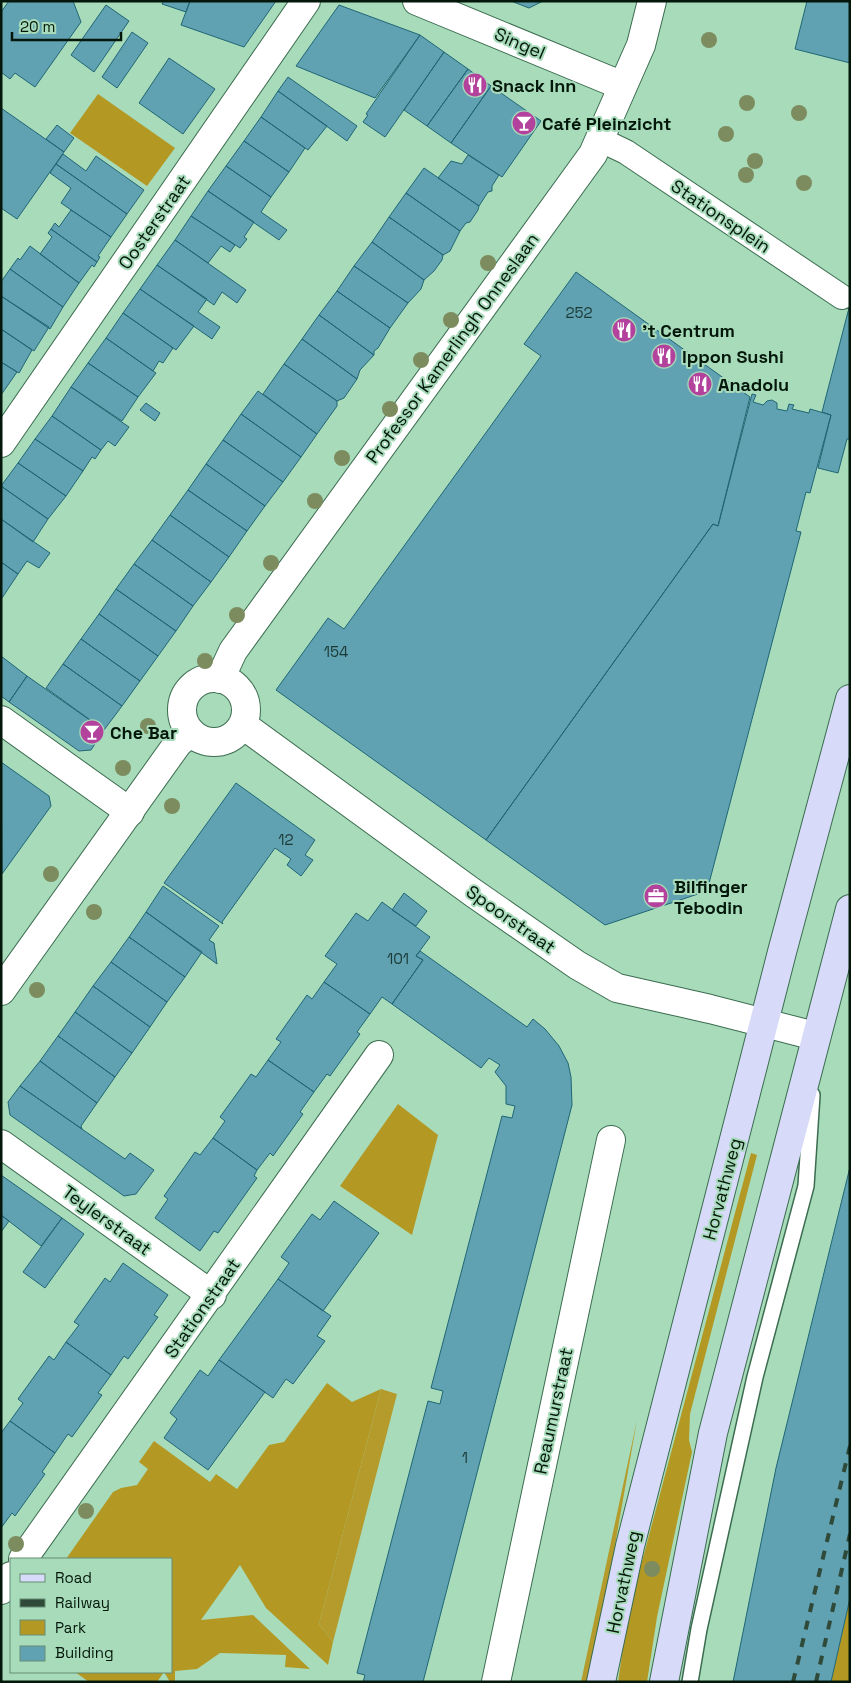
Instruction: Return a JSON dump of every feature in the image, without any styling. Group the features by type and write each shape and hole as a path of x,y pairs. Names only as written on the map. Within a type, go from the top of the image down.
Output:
{"main road":[{"name":"Horvathweg","path":"601,1682 632,1537 766,1023 782,952 850,699"},
{"path":"664,1682 690,1544 726,1381 815,1036 850,909"}],"street":[{"name":"Oosterstraat","path":"1,443 306,1"},
{"name":"Singel","path":"417,1 622,86"},
{"name":"Professor Kamerlingh Onneslaan","path":"220,679 233,651 592,154 641,44 652,1"},
{"name":"Stationsplein","path":"599,139 626,152 842,297"},
{"path":"209,679 220,679 230,682 243,696 246,715 243,724 237,733 218,742 198,738 190,732 185,722 183,711 190,690 199,683 209,679"},
{"path":"1,720 130,812"},
{"name":"Spoorstraat","path":"243,724 472,892 577,965 617,988 815,1036"},
{"path":"1,991 178,743 190,732"},
{"name":"Stationstraat","path":"25,1558 379,1056"},
{"name":"Reaumurstraat","path":"496,1682 611,1140"},
{"name":"Teylerstraat","path":"1,1144 212,1295"},
{"path":"1,1590 10,1577"}],"lane":[{"path":"690,1682 699,1629 755,1378 806,1186 815,1036"},
{"path":"726,1381 744,1426"}],"green space":[{"path":"98,94 175,148 147,186 70,133"},
{"path":"398,1104 438,1135 412,1235 340,1186"},
{"path":"751,1153 757,1155 690,1414 689,1440 692,1452 657,1617 647,1682 618,1682 628,1614"},
{"path":"327,1383 352,1402 381,1389 319,1624 333,1642 328,1665 266,1608 240,1565 201,1620 253,1615 310,1669 285,1667 286,1655 220,1653 197,1669 175,1671 175,1682 170,1682 165,1673 172,1673 172,1558 67,1558 113,1492 121,1488 137,1485 148,1469 139,1462 154,1441 210,1482 216,1474 237,1489 269,1445 284,1442"},
{"path":"850,1598 850,1682 831,1682"},
{"path":"76,1673 163,1673 157,1682 89,1682"}],"shaded area":[{"path":"381,1389 397,1394 333,1642 319,1624"},
{"path":"637,1420 591,1682 581,1682"}],"building":[{"path":"9,1 73,1 81,22 35,87 15,73 10,79 1,72 1,12"},
{"path":"163,1 190,1 186,12 162,4"},
{"path":"190,1 276,1 244,47 181,25"},
{"path":"511,1 543,1 529,8"},
{"path":"807,1 850,1 850,63 795,49"},
{"path":"106,5 129,21 94,72 71,55"},
{"path":"339,5 420,35 375,98 296,66"},
{"path":"132,32 148,43 117,88 102,77"},
{"path":"420,35 444,52 385,137 363,122 368,115 366,114"},
{"path":"444,52 468,69 427,126 404,110"},
{"path":"169,58 215,89 183,134 139,103"},
{"path":"468,69 491,86 451,143 427,126"},
{"path":"288,77 357,126 347,141 278,91"},
{"path":"491,86 541,121 502,177 451,143"},
{"path":"278,91 327,126 308,150 261,117"},
{"path":"1,108 64,152 17,219 1,208"},
{"path":"261,117 305,148 289,172 244,141"},
{"path":"57,125 74,138 64,152 46,139"},
{"path":"244,141 289,172 271,197 226,166"},
{"path":"63,154 86,171 96,156 144,190 127,214 56,164"},
{"path":"468,155 499,175 492,186 492,191 488,192 479,206 438,178 451,161 462,164"},
{"path":"56,164 127,214 111,237 61,203 71,188 50,173"},
{"path":"226,166 271,197 261,212 287,230 279,240 208,191"},
{"path":"424,168 479,206 470,222 466,223 460,231 406,193"},
{"path":"208,191 254,222 244,237 247,239 240,248 191,216"},
{"path":"406,193 460,231 450,251 443,255 389,217"},
{"path":"71,210 111,237 98,256 100,257 97,262 51,229 55,223 59,227"},
{"path":"191,216 235,245 230,252 221,246 208,263 175,240"},
{"path":"389,217 443,255 442,260 434,271 424,280 372,242"},
{"path":"51,229 97,262 94,267 92,265 79,283 40,254 52,237 48,233"},
{"path":"175,240 246,290 237,303 222,292 214,305 157,265"},
{"path":"372,242 424,280 421,289 408,303 354,266"},
{"path":"30,246 79,283 63,307 10,269 18,258 20,260"},
{"path":"157,265 207,299 198,312 220,327 212,339 140,289"},
{"path":"354,266 408,303 390,328 337,291"},
{"path":"10,269 63,307 50,329 1,296 1,282"},
{"path":"576,272 750,397 718,526 713,524 486,840 276,690 328,618 344,629 541,356 524,344"},
{"path":"140,289 194,326 176,350 123,313"},
{"path":"337,291 390,328 378,348 374,351 374,355 319,315"},
{"path":"1,296 49,327 34,351 1,329"},
{"path":"850,304 850,439 847,439 838,473 818,468 831,415 822,412"},
{"path":"123,313 173,348 163,363 159,361 153,371 106,338"},
{"path":"319,315 374,355 360,370 357,379 302,339"},
{"path":"1,329 32,350 19,373 1,362"},
{"path":"106,338 156,373 138,397 88,363"},
{"path":"302,339 357,379 344,398 337,401 284,364"},
{"path":"1,362 17,372 1,395"},
{"path":"88,363 138,397 122,421 71,387"},
{"path":"284,364 337,401 337,406 317,434 263,394"},
{"path":"71,387 129,427 115,446 108,441 101,450 52,416"},
{"path":"258,391 317,434 301,457 241,414"},
{"path":"752,394 756,395 753,402 763,405 767,401 772,400 777,403 777,409 787,411 789,404 794,405 792,409 809,413 810,409 831,415 810,493 806,492 796,531 801,532 707,891 605,925 486,840 713,524 718,526"},
{"path":"146,403 160,413 155,421 140,410"},
{"path":"241,414 301,457 283,482 223,440"},
{"path":"52,416 101,450 95,459 92,457 83,471 35,439"},
{"path":"35,439 83,471 66,496 18,463"},
{"path":"223,440 283,482 265,506 206,464"},
{"path":"18,463 66,496 48,519 1,486"},
{"path":"206,464 265,506 247,531 188,490"},
{"path":"1,486 48,519 33,542 1,519"},
{"path":"188,490 247,531 229,557 170,515"},
{"path":"170,515 229,557 211,582 152,540"},
{"path":"1,519 50,553 39,568 27,561 18,574 1,562"},
{"path":"152,540 211,582 193,606 134,564"},
{"path":"1,562 18,574 2,598 1,598"},
{"path":"134,564 193,606 176,631 116,589"},
{"path":"116,589 176,631 158,656 99,614"},
{"path":"99,614 158,656 140,681 81,639"},
{"path":"81,639 140,681 122,706 63,664"},
{"path":"1,656 27,676 9,702 1,696"},
{"path":"63,664 122,706 104,730 46,688"},
{"path":"27,676 104,730 91,750 79,751 9,702"},
{"path":"1,762 49,796 51,806 2,874"},
{"path":"236,783 315,840 305,855 313,860 301,876 287,865 291,859 275,848 222,922 223,924 164,883"},
{"path":"163,886 219,926 209,940 214,943 217,964 146,912"},
{"path":"404,893 427,911 416,926 392,910"},
{"path":"382,902 430,937 416,956 423,960 392,1004 382,997 370,1014 324,982 337,964 325,956 356,913 368,921"},
{"path":"146,912 202,952 185,977 129,937"},
{"path":"129,937 185,977 167,1002 111,962"},
{"path":"420,951 527,1027 533,1019 545,1029 559,1046 568,1063 571,1077 572,1105 423,1682 363,1682 365,1675 357,1673 428,1401 440,1404 443,1391 431,1388 502,1116 512,1118 515,1106 506,1104 506,1086 495,1072 500,1065 489,1058 481,1068 392,1004 423,960 416,956"},
{"path":"111,962 167,1002 150,1027 93,986"},
{"path":"324,982 370,1014 357,1032 360,1034 330,1076 327,1074 314,1092 268,1060 281,1042 276,1039 307,995 312,999"},
{"path":"93,986 150,1027 132,1053 75,1012"},
{"path":"75,1012 132,1053 115,1077 58,1036"},
{"path":"58,1036 115,1077 97,1103 40,1061"},
{"path":"268,1060 314,1092 300,1112 303,1114 273,1156 270,1153 257,1170 213,1138 225,1121 220,1117 251,1074 256,1077"},
{"path":"40,1061 97,1103 81,1126 82,1129 20,1086"},
{"path":"20,1086 125,1159 130,1153 154,1170 136,1194 124,1196 10,1115 8,1102"},
{"path":"213,1138 257,1170 254,1176 257,1178 218,1233 214,1231 200,1251 155,1218 168,1199 164,1196 195,1152 200,1155"},
{"path":"850,1167 850,1598 831,1682 733,1682 776,1468"},
{"path":"1,1175 62,1218 41,1246 1,1215"},
{"path":"334,1201 379,1233 323,1311 278,1279 289,1263 281,1257 312,1214 320,1220"},
{"path":"1,1215 9,1221 1,1232"},
{"path":"62,1218 84,1234 45,1288 23,1272"},
{"path":"123,1263 168,1295 154,1315 158,1317 128,1359 124,1356 111,1375 66,1342 79,1325 74,1322 105,1278 110,1282"},
{"path":"278,1279 331,1316 317,1336 325,1341 293,1384 286,1379 273,1398 219,1360"},
{"path":"66,1342 111,1375 98,1393 102,1395 72,1437 68,1434 55,1453 10,1421 23,1403 18,1399 49,1356 54,1360"},
{"path":"219,1360 265,1392 208,1470 164,1438 177,1419 170,1413 200,1370 208,1376"},
{"path":"10,1421 55,1453 42,1472 45,1474 15,1516 12,1513 1,1528 1,1433"}],"railway":[{"path":"793,1682 850,1446"},
{"path":"816,1682 850,1534"}],"place":[{"name":"Snack Inn","path":"475,85"},
{"name":"Café Pleinzicht","path":"524,123"},
{"name":"'t Centrum","path":"624,330"},
{"name":"Ippon Sushi","path":"664,356"},
{"name":"Anadolu","path":"700,384"},
{"name":"Che Bar","path":"92,732"},
{"name":"Bilfinger Tebodin","path":"656,896"}]}
